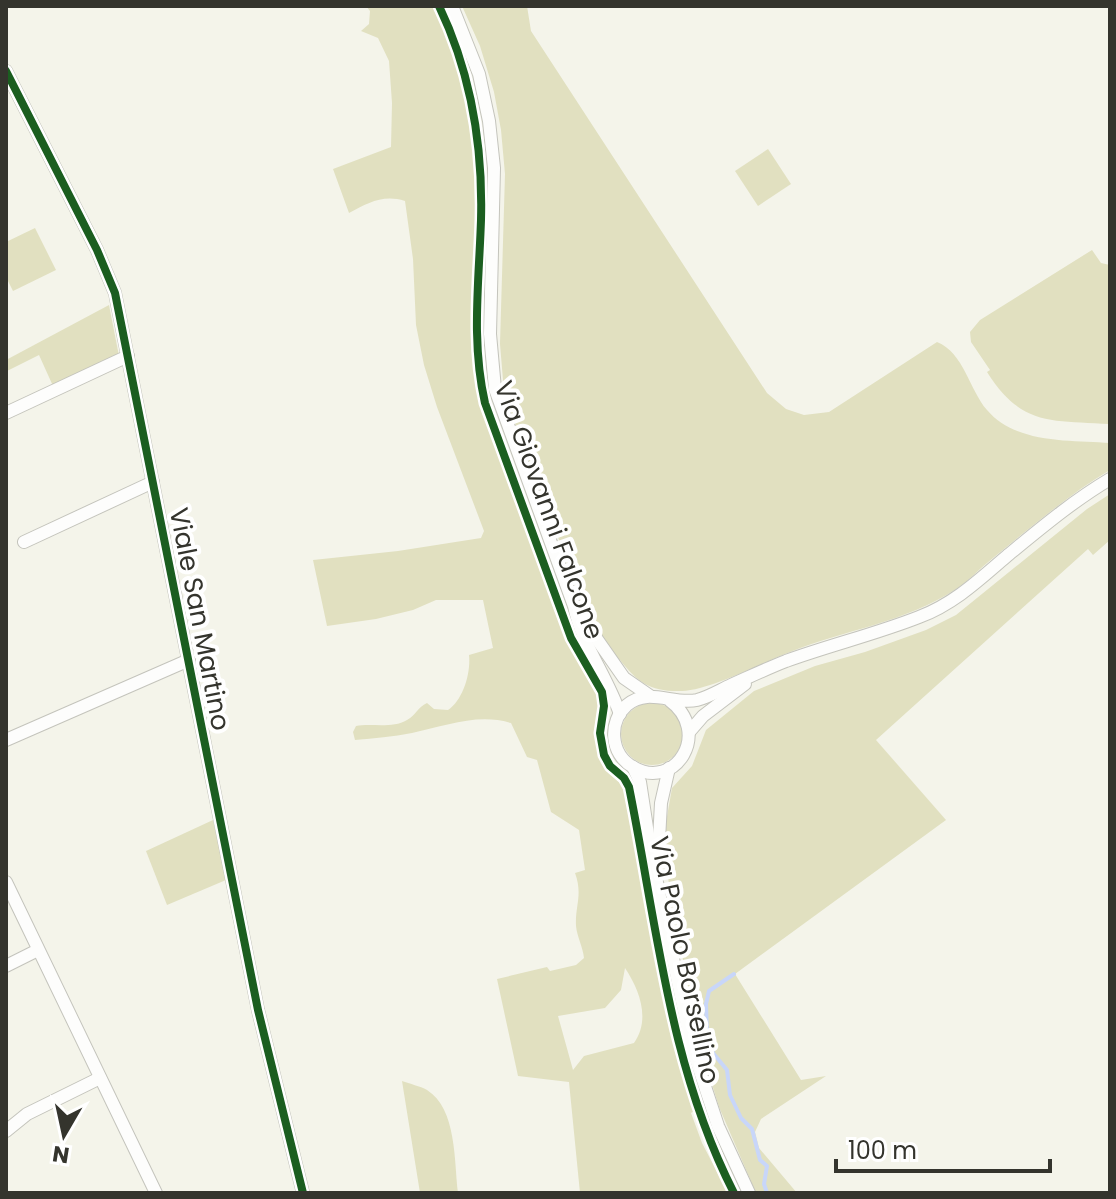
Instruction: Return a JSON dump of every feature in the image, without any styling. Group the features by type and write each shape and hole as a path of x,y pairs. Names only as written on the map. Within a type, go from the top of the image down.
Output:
{"street":[{"name":"Via Giovanni Falcone","path":"452,6 479,74 489,121 494,168 490,334 495,389 584,639 611,688 620,714"},
{"name":"Viale San Martino","path":"6,71 115,293 258,1010 303,1193"},
{"path":"6,413 128,356"},
{"path":"761,673 703,716 690,731 685,753 669,768 651,772 633,767 625,761 615,744 615,723 633,701 650,696 669,700 698,700 786,661 933,612 975,585 1073,503 1110,479"},
{"path":"24,542 153,482"},
{"name":"Via Giovanni Falcone","path":"574,606 624,678 650,696"},
{"path":"6,740 189,660"},
{"path":"669,700 686,718 690,731"},
{"name":"Via Paolo Borsellino","path":"633,767 640,782 651,854 691,1044 718,1126 749,1193"},
{"name":"Via Paolo Borsellino","path":"658,881 661,803 669,768"},
{"path":"6,882 156,1193"},
{"path":"6,966 38,950"},
{"path":"6,1131 27,1114 100,1078"}],"green space":[{"path":"366,6 434,6 467,92 477,157 479,196 474,324 478,386 488,426 569,644 601,701 597,734 602,759 610,774 624,786 628,796 656,955 694,1111 691,1113 702,1143 728,1193 580,1193 569,1082 518,1076 497,979 547,967 550,971 576,965 584,958 576,926 579,894 575,873 585,870 579,830 551,812 537,760 527,757 511,723 474,720 355,740 353,732 356,726 401,723 427,703 434,709 448,710 465,686 469,655 493,648 483,600 436,600 413,610 376,619 327,626 313,560 481,538 484,531 424,365 416,325 413,259 405,201 383,199 349,213 333,169 391,147 389,61 378,38 361,31 369,24 370,11","holes":["625,968 642,1014 642,1024 634,1043 584,1056 573,1070 558,1016 605,1008 621,990"]},
{"path":"462,6 527,6 531,31 767,393 786,409 804,415 829,412 937,342 954,354 981,402 999,421 1028,435 1110,443 1110,470 1050,512 961,586 917,610 811,644 694,689 662,690 639,680 620,660 617,662 589,618 513,418 503,380 500,344 505,174 501,130 494,92 480,46"},
{"path":"768,149 791,184 758,206 735,171"},
{"path":"35,228 56,270 13,291 6,277 6,242"},
{"path":"1092,250 1101,263 1110,265 1110,424 1054,420 1026,412 1000,390 987,372 990,370 971,342 970,332 980,320"},
{"path":"109,305 119,356 53,386 39,355 7,371 6,360"},
{"path":"1110,494 1110,540 1093,555 1088,549 876,740 946,820 735,974 801,1080 826,1076 761,1119 755,1132 759,1148 797,1193 756,1193 719,1107 697,1035 668,878 665,828 672,788 692,766 706,730 754,691 815,666 926,630 956,615 1087,509"},
{"path":"652,703 674,712 683,734 674,756 652,765 630,756 621,734 630,712"},
{"path":"213,820 226,880 167,905 146,851"},
{"path":"402,1081 427,1090 444,1110 452,1137 458,1193 420,1193"}],"waterway":[{"path":"734,974 709,991 707,1033 713,1053 727,1070 730,1095 741,1118 752,1129 760,1160 767,1166 764,1184 767,1193"}],"cycle path":[{"path":"439,6 467,84 477,137 481,192 477,335 485,403 571,638 602,692 604,706 600,733 604,755 629,787 657,943 680,1045 712,1145 734,1193"},
{"path":"6,71 97,250 115,293 258,1010 303,1193"}]}
